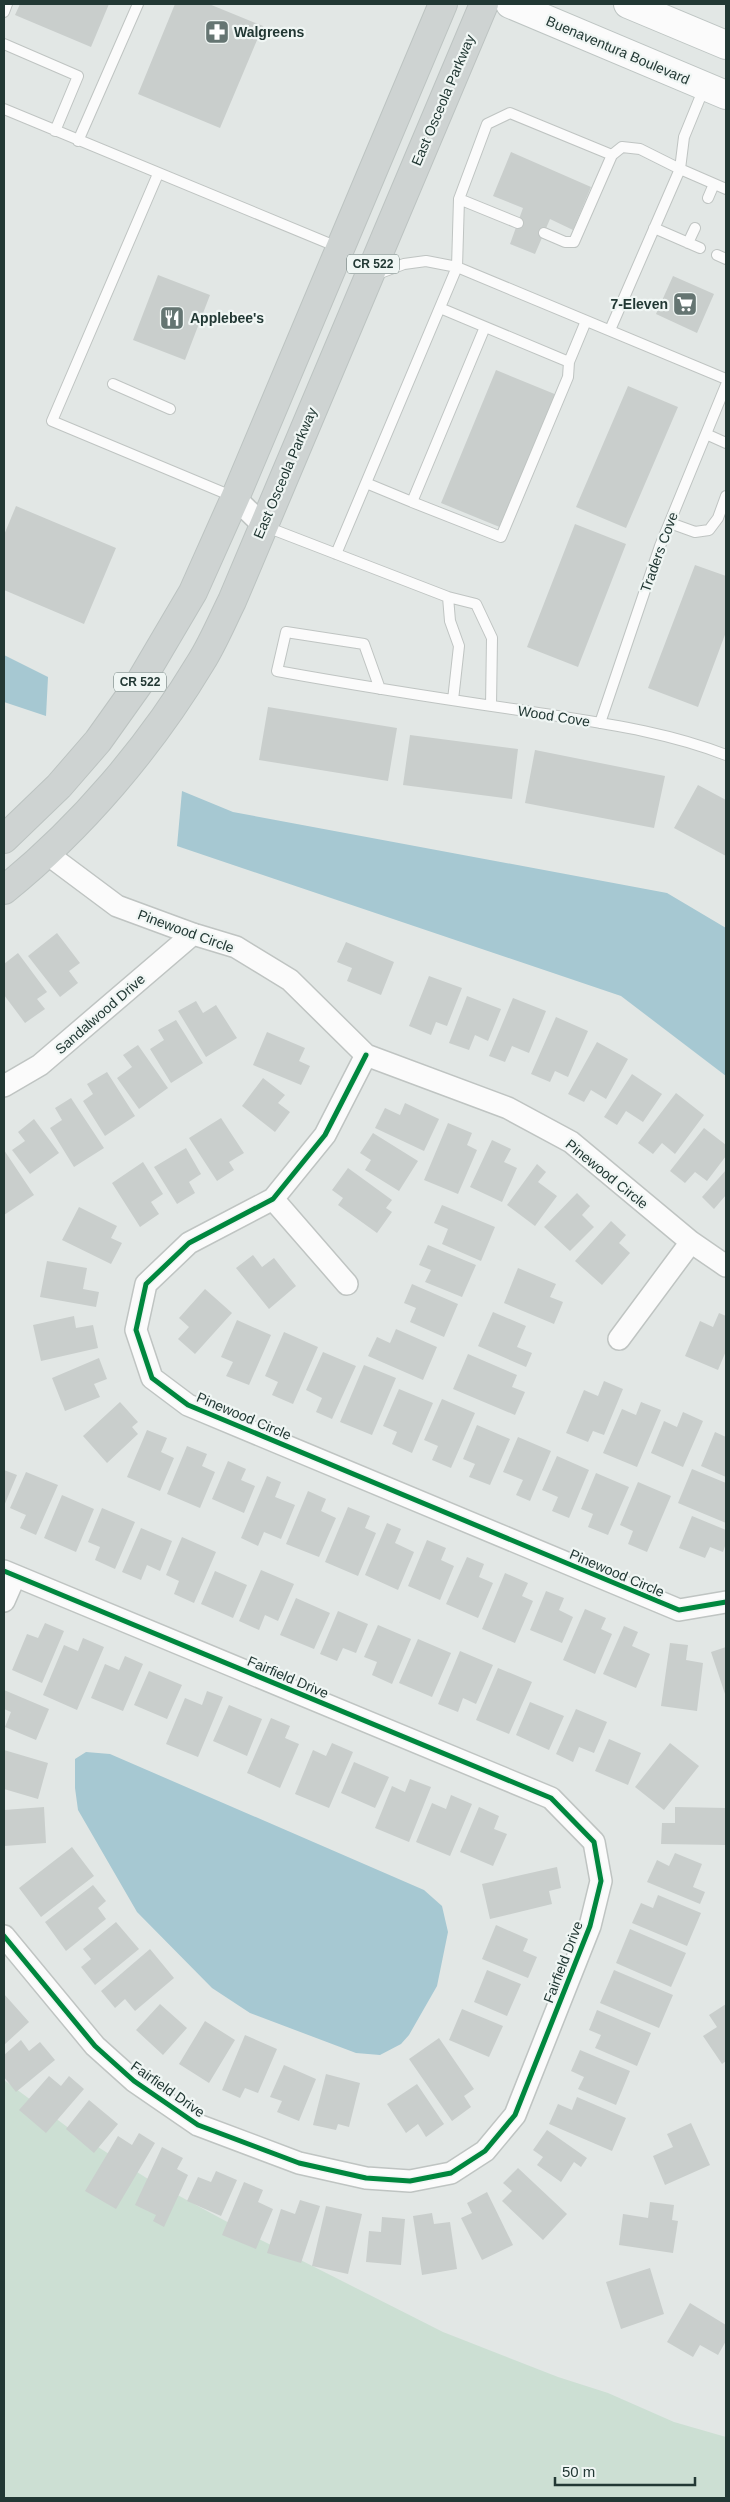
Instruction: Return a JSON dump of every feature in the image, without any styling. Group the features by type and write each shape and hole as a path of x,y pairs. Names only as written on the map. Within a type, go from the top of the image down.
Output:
{"main road":[{"name":"CR 522","path":"4,839 59,786 98,740 140,682 193,592 235,498 443,4"},
{"name":"East Osceola Parkway","path":"4,890 46,853 108,790 159,725 202,662 232,601 484,4"},
{"name":"Buenaventura Boulevard","path":"510,4 715,91"},
{"path":"628,4 720,38"},
{"path":"46,853 43,844 44,834 54,818 119,743 140,682"}],"street":[{"path":"235,498 264,525"},
{"name":"Pinewood Circle","path":"46,853 117,906 193,934 236,947 290,980 366,1055 508,1108 571,1142 691,1242 726,1266"},
{"name":"Sandalwood Drive","path":"4,1086 40,1065 193,934"},
{"name":"Pinewood Circle","path":"366,1055 325,1135 273,1199 189,1244 146,1284 136,1330 152,1378 188,1405 679,1610 726,1602"},
{"path":"273,1199 347,1284"},
{"path":"619,1338 691,1242"},
{"name":"Fairfield Drive","path":"4,1602 9,1573 551,1798 594,1842 602,1881 590,1926 515,2115 485,2151 451,2173 410,2181 366,2178 299,2163 198,2125 134,2081 95,2046 4,1936"}],"lane":[{"path":"4,12 7,4"},
{"path":"78,141 138,4"},
{"path":"4,44 78,76 55,131"},
{"path":"610,330 680,170 684,137 715,91"},
{"path":"4,109 341,248"},
{"path":"336,554 457,267 460,199 486,124 510,112 612,155"},
{"path":"544,233 565,242 574,242 612,155 622,147 640,149 680,170 726,189"},
{"path":"158,174 52,421 147,462 207,484 235,498"},
{"path":"708,198 714,184"},
{"path":"460,199 518,223"},
{"path":"654,228 700,248"},
{"path":"688,243 695,228"},
{"path":"368,278 404,264 426,261 457,267 726,379"},
{"path":"440,308 569,362"},
{"path":"366,483 501,538 568,377 569,362 586,321"},
{"path":"412,502 485,327"},
{"path":"112,384 170,408"},
{"name":"Traders Cove","path":"600,723 670,523 726,384"},
{"path":"706,434 726,443"},
{"path":"670,523 696,532 709,530 718,518 726,496"},
{"path":"264,525 448,598 476,604 492,638 491,706"},
{"path":"448,598 450,621 459,646 453,700"},
{"name":"Wood Cove","path":"380,689 364,644 286,632 277,671 380,689 600,723 701,745 726,755"}],"green space":[{"path":"4,2080 70,2129 148,2179 257,2238 443,2332 558,2377 608,2393 674,2422 726,2437 726,2498 4,2498"}],"water":[{"path":"4,655 48,677 46,716 4,702"},
{"path":"182,791 233,812 667,893 726,928 726,1076 621,996 177,846"},
{"path":"86,1752 110,1754 424,1890 442,1906 448,1932 437,1986 409,2035 401,2044 380,2055 356,2053 250,2013 212,1988 137,1912 78,1810 75,1788 75,1759"}],"building":[{"path":"20,4 109,4 91,47 15,15"},
{"name":"Walgreens","path":"175,4 209,4 263,26 220,128 138,94"},
{"path":"511,152 591,187 573,230 550,219 535,254 510,244 523,208 493,196"},
{"name":"Applebee's","path":"158,275 210,295 185,360 133,340"},
{"name":"7-Eleven","path":"673,276 714,294 697,333 656,314"},
{"path":"496,370 557,395 502,528 441,503"},
{"path":"628,386 678,407 626,528 576,507"},
{"path":"16,506 116,548 84,624 4,590 4,535"},
{"path":"575,524 626,544 578,667 527,647"},
{"path":"695,565 726,576 726,632 698,707 648,688"},
{"path":"268,707 397,728 388,781 259,760"},
{"path":"410,735 518,749 512,799 403,785"},
{"path":"535,750 665,776 654,828 525,803"},
{"path":"698,785 726,800 726,856 674,828"},
{"path":"57,933 80,963 69,971 78,983 60,997 28,956"},
{"path":"346,942 394,962 381,995 347,981 352,968 337,962"},
{"path":"18,953 47,992 37,999 45,1009 25,1023 4,995 4,964"},
{"path":"429,976 462,988 447,1026 436,1022 431,1035 409,1026"},
{"path":"467,996 501,1009 488,1041 475,1035 469,1050 449,1043"},
{"path":"513,998 546,1011 529,1053 512,1046 505,1062 489,1056"},
{"path":"196,1001 203,1013 216,1005 237,1038 206,1057 178,1011"},
{"path":"556,1017 588,1031 568,1077 555,1071 550,1082 531,1074"},
{"path":"176,1020 203,1063 171,1083 150,1049 164,1040 158,1030"},
{"path":"267,1032 305,1048 299,1061 310,1066 301,1085 253,1065"},
{"path":"597,1042 628,1059 606,1099 591,1090 584,1102 568,1094"},
{"path":"138,1045 168,1088 139,1109 117,1078 132,1067 123,1055"},
{"path":"107,1072 135,1116 105,1136 83,1101 93,1094 87,1084"},
{"path":"632,1074 662,1094 643,1122 626,1111 617,1125 604,1117"},
{"path":"263,1078 285,1095 278,1103 290,1112 275,1132 242,1106"},
{"path":"676,1093 704,1115 675,1154 662,1143 653,1154 638,1143"},
{"path":"71,1098 104,1148 74,1167 50,1128 62,1120 55,1108"},
{"path":"405,1103 439,1119 424,1151 375,1128 385,1108 400,1115"},
{"path":"221,1118 244,1153 229,1162 234,1170 217,1181 189,1138"},
{"path":"34,1119 59,1153 30,1174 12,1150 25,1141 18,1132"},
{"path":"448,1123 472,1133 467,1145 477,1150 458,1194 424,1180"},
{"path":"704,1128 726,1145 726,1156 707,1181 695,1172 685,1183 670,1171"},
{"path":"373,1133 418,1161 399,1191 365,1170 371,1160 360,1153"},
{"path":"492,1140 511,1149 504,1162 517,1168 502,1202 470,1187"},
{"path":"186,1148 201,1174 189,1182 195,1193 177,1204 154,1167"},
{"path":"4,1150 34,1195 4,1215"},
{"path":"143,1162 163,1194 151,1202 159,1214 140,1227 112,1183"},
{"path":"537,1164 546,1172 538,1182 557,1196 535,1226 507,1205"},
{"path":"348,1168 392,1200 386,1208 392,1212 377,1233 338,1205 343,1198 332,1190"},
{"path":"726,1170 726,1195 714,1209 702,1197"},
{"path":"577,1193 590,1206 582,1215 594,1227 570,1251 544,1227"},
{"path":"442,1205 495,1227 481,1261 442,1244 448,1229 434,1223"},
{"path":"79,1207 117,1226 111,1238 122,1243 111,1264 62,1240"},
{"path":"611,1221 626,1235 619,1243 630,1253 602,1285 575,1261"},
{"path":"428,1245 476,1265 462,1297 425,1282 431,1270 419,1265"},
{"path":"253,1255 262,1267 274,1258 296,1286 269,1309 236,1268"},
{"path":"47,1261 87,1268 83,1289 99,1292 96,1307 40,1297"},
{"path":"518,1268 556,1284 550,1297 563,1302 554,1324 504,1303"},
{"path":"412,1284 458,1304 444,1337 410,1322 416,1308 404,1303"},
{"path":"205,1289 232,1313 195,1354 178,1339 189,1327 179,1318"},
{"path":"493,1312 526,1326 517,1347 532,1353 526,1367 478,1346"},
{"path":"719,1313 726,1316 726,1351 718,1370 685,1356 700,1321 713,1327"},
{"path":"74,1316 76,1328 93,1325 98,1348 41,1361 33,1325"},
{"path":"237,1320 271,1335 249,1385 226,1376 233,1362 221,1357"},
{"path":"396,1329 437,1347 423,1380 368,1356 377,1337 390,1343"},
{"path":"284,1332 318,1347 293,1404 272,1395 278,1382 265,1376"},
{"path":"323,1352 356,1366 332,1419 316,1412 322,1398 306,1390"},
{"path":"468,1354 517,1375 512,1387 525,1392 515,1415 453,1389"},
{"path":"99,1358 107,1379 94,1384 100,1397 65,1411 52,1378"},
{"path":"364,1365 396,1378 372,1435 340,1422"},
{"path":"604,1381 623,1389 604,1435 593,1431 588,1442 566,1433 584,1390 598,1396"},
{"path":"399,1389 433,1403 412,1453 392,1444 397,1432 383,1426"},
{"path":"442,1399 475,1413 451,1468 432,1460 438,1446 424,1440"},
{"path":"120,1402 138,1422 132,1427 138,1434 107,1463 83,1436"},
{"path":"641,1402 661,1410 637,1467 603,1453 622,1409 636,1415"},
{"path":"683,1412 703,1421 683,1467 651,1453 664,1421 677,1427"},
{"path":"477,1425 510,1439 490,1485 469,1477 475,1464 463,1459"},
{"path":"147,1430 167,1438 161,1452 174,1458 160,1491 127,1477"},
{"path":"715,1432 726,1437 726,1477 701,1466"},
{"path":"518,1437 551,1451 530,1501 516,1495 523,1480 503,1472"},
{"path":"187,1446 207,1454 202,1466 215,1472 200,1508 167,1494"},
{"path":"557,1456 589,1470 569,1518 552,1511 558,1497 542,1490"},
{"path":"228,1461 246,1469 241,1480 255,1486 244,1513 212,1499"},
{"path":"692,1469 726,1483 726,1523 678,1503"},
{"path":"4,1470 17,1475 4,1506"},
{"path":"26,1472 58,1485 36,1535 20,1528 26,1515 10,1508"},
{"path":"596,1473 629,1487 608,1535 588,1527 593,1514 581,1509"},
{"path":"267,1476 281,1482 275,1497 295,1505 281,1539 264,1532 258,1546 241,1538"},
{"path":"638,1482 671,1496 647,1552 628,1544 633,1531 620,1525"},
{"path":"308,1491 326,1499 321,1511 336,1518 319,1557 286,1544"},
{"path":"62,1495 94,1509 76,1552 44,1538"},
{"path":"348,1507 370,1516 365,1528 376,1533 358,1576 325,1562"},
{"path":"102,1508 135,1522 115,1569 95,1560 100,1547 88,1542"},
{"path":"692,1516 726,1530 726,1543 723,1552 710,1547 705,1558 679,1548"},
{"path":"387,1523 401,1529 395,1543 414,1552 398,1590 365,1575"},
{"path":"141,1528 172,1541 160,1571 147,1565 141,1580 122,1572"},
{"path":"182,1537 216,1552 194,1603 174,1594 179,1581 166,1575"},
{"path":"427,1540 446,1548 441,1560 454,1566 440,1600 408,1586"},
{"path":"467,1557 484,1564 479,1577 493,1583 478,1618 446,1604"},
{"path":"261,1570 294,1584 278,1621 265,1615 259,1630 239,1621"},
{"path":"215,1571 247,1585 233,1618 201,1604"},
{"path":"505,1573 528,1583 522,1596 533,1601 515,1643 482,1629"},
{"path":"546,1591 564,1598 559,1610 573,1617 562,1643 530,1630"},
{"path":"296,1598 330,1613 314,1649 280,1635"},
{"path":"585,1609 606,1618 601,1629 612,1634 595,1674 563,1660"},
{"path":"338,1611 368,1624 356,1653 343,1648 337,1661 320,1654"},
{"path":"45,1623 64,1631 42,1683 12,1670 27,1634 38,1638"},
{"path":"378,1625 411,1639 392,1684 372,1675 377,1662 364,1657"},
{"path":"624,1626 638,1632 632,1646 650,1654 636,1688 603,1674"},
{"path":"83,1638 104,1647 77,1710 43,1695 64,1645 78,1651"},
{"path":"418,1639 451,1653 432,1697 399,1683"},
{"path":"670,1643 688,1645 686,1660 703,1663 697,1711 661,1706"},
{"path":"726,1647 726,1697 711,1652"},
{"path":"460,1651 493,1665 476,1704 463,1698 458,1712 438,1704"},
{"path":"125,1656 143,1664 123,1711 91,1698 105,1664 119,1670"},
{"path":"498,1668 532,1682 509,1734 476,1720"},
{"path":"149,1671 182,1685 167,1719 134,1705"},
{"path":"4,1690 49,1709 36,1740 5,1727 11,1712 4,1709"},
{"path":"207,1691 223,1697 198,1757 166,1744 185,1698 202,1705"},
{"path":"530,1702 564,1716 549,1750 516,1735"},
{"path":"229,1705 262,1719 247,1756 213,1741"},
{"path":"576,1709 607,1722 594,1753 579,1747 573,1762 556,1754"},
{"path":"271,1718 290,1726 285,1738 299,1744 280,1788 247,1773"},
{"path":"609,1739 641,1753 628,1785 595,1771"},
{"path":"332,1743 353,1752 329,1808 295,1794 313,1750 326,1756"},
{"path":"670,1743 699,1766 664,1810 635,1787"},
{"path":"4,1750 48,1763 38,1799 4,1789"},
{"path":"354,1762 389,1777 375,1808 341,1793"},
{"path":"410,1779 431,1787 409,1842 375,1828 392,1786 405,1792"},
{"path":"451,1795 472,1804 450,1856 416,1842 432,1803 446,1809"},
{"path":"44,1807 46,1843 4,1846 4,1810"},
{"path":"479,1807 499,1816 494,1829 507,1834 493,1866 460,1852"},
{"path":"675,1807 726,1808 726,1845 661,1844 662,1823 675,1823"},
{"path":"72,1847 94,1876 41,1917 19,1888"},
{"path":"675,1853 702,1864 693,1887 705,1892 700,1904 647,1882 657,1860 669,1866"},
{"path":"557,1867 561,1888 549,1891 552,1904 490,1919 482,1884"},
{"path":"93,1885 106,1901 98,1908 106,1919 66,1951 45,1922"},
{"path":"658,1895 701,1913 687,1946 632,1923 641,1903 653,1908"},
{"path":"116,1922 139,1949 95,1985 81,1967 91,1959 83,1949"},
{"path":"496,1925 528,1939 523,1951 537,1957 528,1978 482,1959"},
{"path":"630,1929 686,1953 671,1987 616,1963"},
{"path":"150,1949 174,1978 135,2011 125,1999 115,2008 101,1991"},
{"path":"487,1970 521,1984 507,2016 474,2002"},
{"path":"614,1970 673,1995 659,2028 600,2003"},
{"path":"4,1994 29,2022 4,2045"},
{"path":"160,2004 187,2028 163,2055 136,2030"},
{"path":"726,2004 726,2061 722,2064 703,2036 717,2027 709,2015"},
{"path":"462,2009 503,2026 489,2057 449,2040"},
{"path":"597,2010 651,2033 637,2066 595,2048 601,2035 589,2030"},
{"path":"205,2021 235,2040 209,2083 179,2064"},
{"path":"245,2035 277,2049 258,2093 245,2088 240,2098 222,2090"},
{"path":"439,2038 474,2089 464,2096 471,2107 452,2121 409,2059"},
{"path":"21,2040 29,2051 40,2042 55,2060 16,2092 4,2077 4,2055"},
{"path":"580,2050 630,2071 616,2105 578,2089 584,2077 571,2071"},
{"path":"284,2065 316,2079 299,2121 277,2112 282,2101 270,2097"},
{"path":"326,2074 360,2083 349,2127 338,2124 336,2130 313,2125"},
{"path":"49,2076 61,2086 69,2076 84,2089 46,2133 19,2110"},
{"path":"417,2084 444,2124 426,2137 418,2124 406,2133 387,2104"},
{"path":"577,2097 626,2118 612,2151 549,2124 558,2104 572,2110"},
{"path":"89,2100 118,2124 94,2153 66,2129"},
{"path":"691,2123 710,2165 665,2185 653,2156 673,2147 667,2134"},
{"path":"547,2130 587,2158 581,2167 574,2162 561,2182 537,2165 543,2157 533,2150"},
{"path":"139,2133 155,2143 116,2209 85,2191 118,2136 132,2145"},
{"path":"162,2147 183,2158 177,2169 188,2175 164,2227 153,2221 156,2215 135,2205"},
{"path":"518,2168 567,2214 543,2240 502,2201 512,2191 503,2183"},
{"path":"216,2171 237,2180 221,2216 187,2201 198,2177 211,2182"},
{"path":"244,2182 263,2190 258,2202 273,2209 256,2249 222,2235"},
{"path":"487,2192 513,2245 482,2260 461,2218 472,2213 467,2203"},
{"path":"300,2200 320,2206 301,2263 267,2253 281,2209 295,2214"},
{"path":"650,2202 674,2205 672,2220 678,2221 673,2253 619,2245 623,2214 648,2218"},
{"path":"326,2206 362,2214 348,2274 312,2266"},
{"path":"432,2213 434,2224 450,2222 457,2269 422,2275 413,2216"},
{"path":"382,2217 405,2219 401,2265 366,2262 369,2231 381,2232"},
{"path":"650,2268 664,2314 621,2329 606,2282"},
{"path":"690,2303 726,2325 726,2341 718,2355 700,2345 693,2357 667,2342"}],"cycle path":[{"path":"366,1055 325,1135 273,1199 189,1243 146,1284 136,1330 152,1378 188,1405 679,1610 726,1602"},
{"path":"4,1571 551,1798 594,1842 601,1881 590,1926 515,2115 485,2151 451,2173 410,2181 366,2178 299,2163 198,2125 134,2081 95,2046 4,1936"}],"place":[{"name":"Walgreens","path":"217,32"},
{"name":"7-Eleven","path":"685,304"},
{"name":"Applebee's","path":"172,318"}]}
